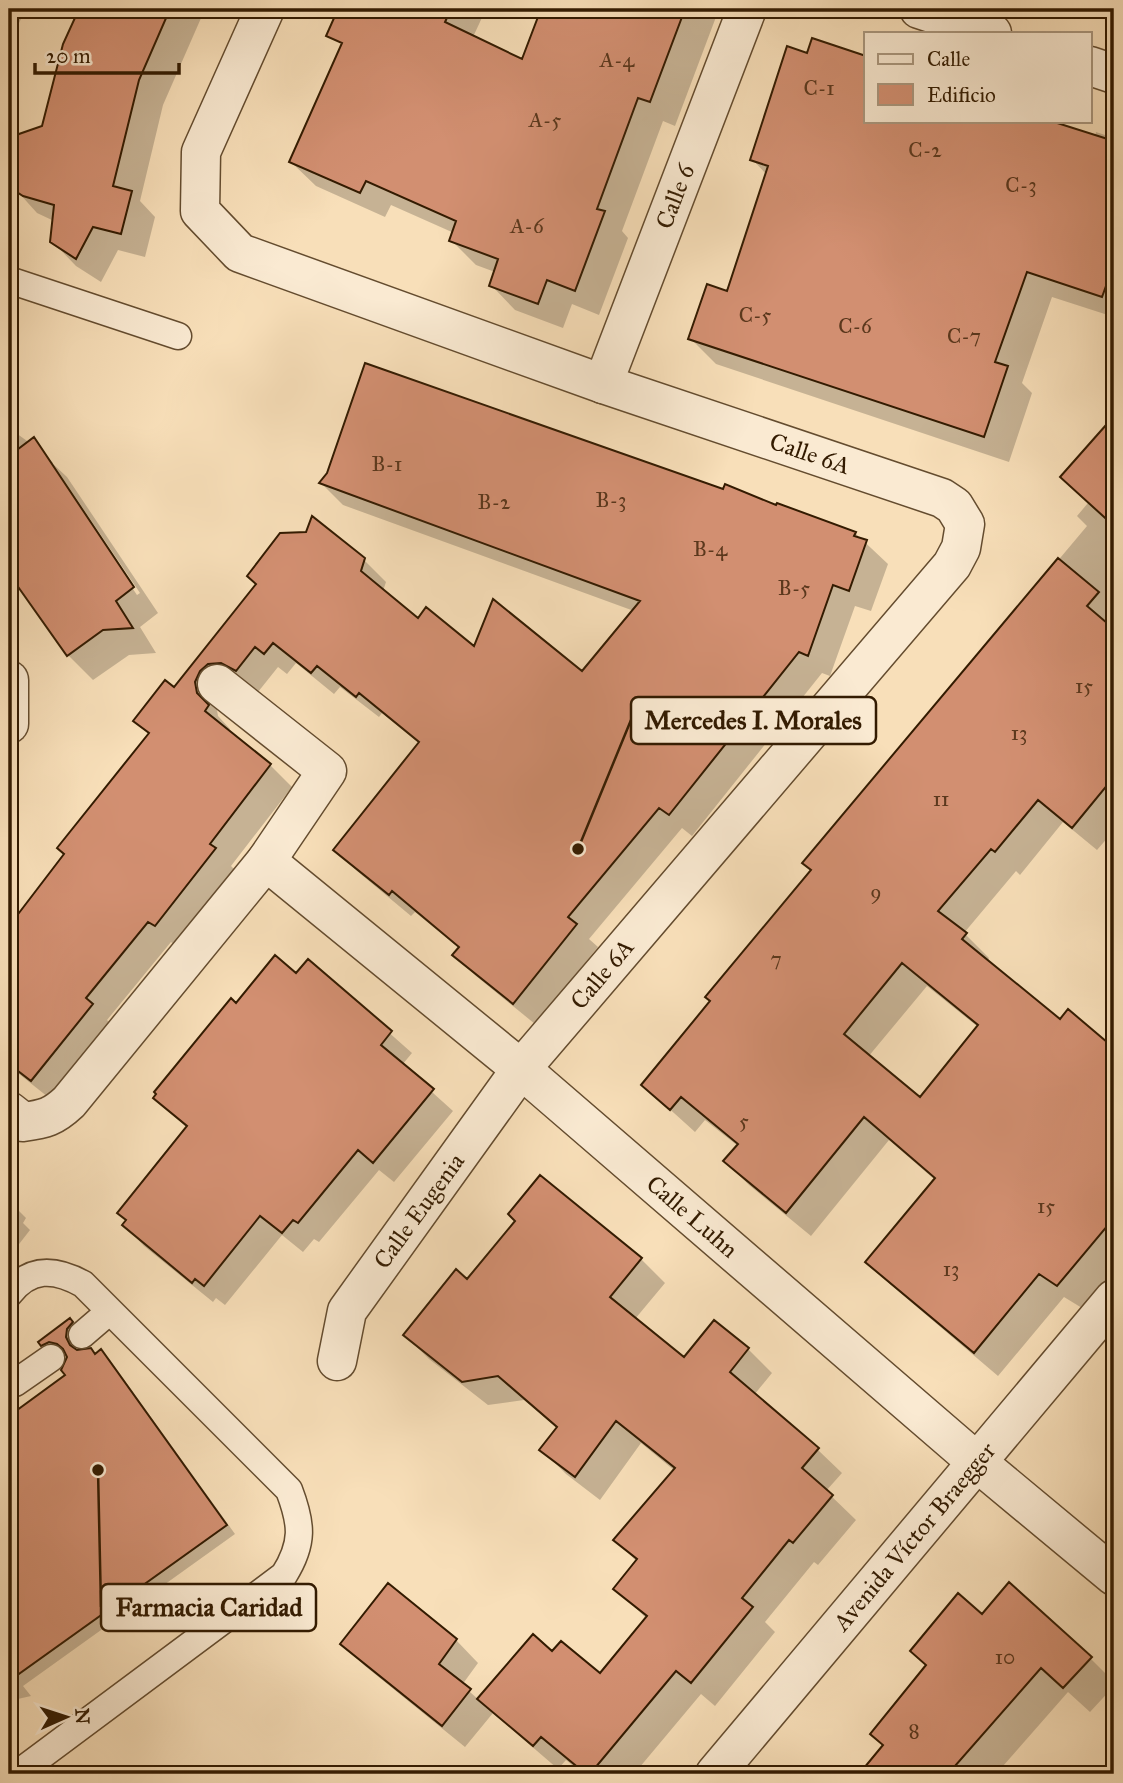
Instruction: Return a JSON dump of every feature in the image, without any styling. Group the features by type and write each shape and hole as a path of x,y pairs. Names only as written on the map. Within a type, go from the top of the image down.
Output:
{"street":[{"name":"Calle 6A","path":"265,9 201,152 200,211 240,253 603,384 942,498 954,506 965,524 961,548 952,565 521,1069"},
{"name":"Calle 6","path":"603,384 747,9"},
{"path":"919,9 989,32"},
{"path":"1092,67 1114,74"},
{"path":"9,680 9,724"},
{"path":"9,1111 23,1122 42,1120 55,1114 69,1102 266,861 327,771 217,684"},
{"name":"Calle Luhn","path":"266,861 521,1069 978,1463 1114,1576"},
{"name":"Calle Eugenia","path":"337,1361 347,1311 521,1069"},
{"name":"Avenida Víctor Braegger","path":"715,1774 1114,1299"}],"lane":[{"path":"9,280 178,336"},
{"path":"9,1294 24,1278 43,1272 66,1275 83,1284 289,1490 298,1514 300,1535 295,1558 284,1575 18,1774"},
{"path":"82,1335 110,1311"},
{"path":"9,1384 15,1383 51,1358"}],"building":[{"path":"79,9 170,9 139,80 113,186 132,191 121,234 93,227 76,259 50,242 54,205 23,196 9,187 9,143 19,134 42,126 63,44"},
{"path":"338,9 451,9 445,22 522,59 541,9 685,9 650,102 638,98 597,209 605,211 575,291 547,280 538,304 489,286 498,259 449,241 456,221 366,181 360,193 289,162 342,43 326,36"},
{"path":"812,38 864,55 864,122 1054,122 1114,141 1114,264 1102,297 1027,272 995,362 1008,366 984,437 688,339 707,284 727,291 768,166 750,160 787,46 807,53"},
{"path":"365,363 723,489 725,484 776,505 777,503 856,532 854,536 867,540 849,591 833,585 808,656 799,652 669,815 659,808 568,917 577,924 513,1004 452,955 459,947 392,891 389,895 333,850 419,742 359,693 356,697 317,666 311,673 273,643 264,654 255,647 236,671 221,663 208,664 200,671 195,682 197,693 209,705 205,711 271,764 210,844 216,848 155,926 148,922 86,998 93,1004 31,1081 9,1064 9,926 64,854 57,848 149,733 133,721 165,680 174,687 256,584 247,576 280,533 306,532 312,516 365,558 361,571 418,618 426,607 474,646 493,599 582,671 640,601 319,483 327,473"},
{"path":"1114,416 1114,526 1060,477"},
{"path":"34,437 134,587 116,601 133,628 103,630 67,656 9,574 9,456"},
{"path":"1058,558 1099,592 1087,606 1114,629 1114,777 1072,828 1038,800 995,852 991,849 938,911 967,933 962,939 1060,1019 1068,1009 1114,1048 1114,1218 1057,1286 1039,1274 974,1353 865,1262 935,1178 864,1117 786,1213 723,1161 738,1144 681,1097 670,1110 641,1085 710,1001 705,997 811,870 802,863","holes":["902,963 978,1025 920,1097 844,1034"]},
{"path":"275,955 296,973 308,959 392,1031 381,1045 434,1089 373,1163 358,1150 298,1223 293,1220 282,1233 260,1216 204,1286 195,1279 192,1283 122,1225 126,1220 117,1213 187,1126 153,1098 156,1094 154,1092 231,998 236,1003"},
{"path":"540,1175 642,1258 610,1297 684,1357 714,1320 749,1348 730,1372 819,1448 802,1468 833,1495 793,1543 789,1540 742,1598 753,1607 691,1683 676,1671 590,1774 586,1774 541,1737 533,1746 477,1699 533,1634 552,1651 561,1641 600,1673 647,1616 613,1589 637,1559 613,1540 675,1468 616,1421 575,1477 539,1450 557,1427 498,1376 462,1382 403,1335 456,1269 467,1279 515,1221 508,1214"},
{"path":"70,1318 73,1322 67,1329 66,1337 70,1345 77,1350 91,1348 95,1354 101,1349 227,1525 9,1681 9,1416 65,1375 61,1370 67,1357 63,1349 57,1344 49,1342 41,1346 38,1342"},
{"path":"1009,1582 1092,1657 1063,1688 1041,1668 948,1774 859,1774 883,1745 870,1734 926,1665 910,1651 958,1593 982,1614"},
{"path":"388,1583 457,1639 439,1664 471,1689 442,1726 340,1644"}],"place":[{"name":"Mercedes I. Morales","path":"578,849"},
{"name":"Farmacia Caridad","path":"98,1470"}]}
